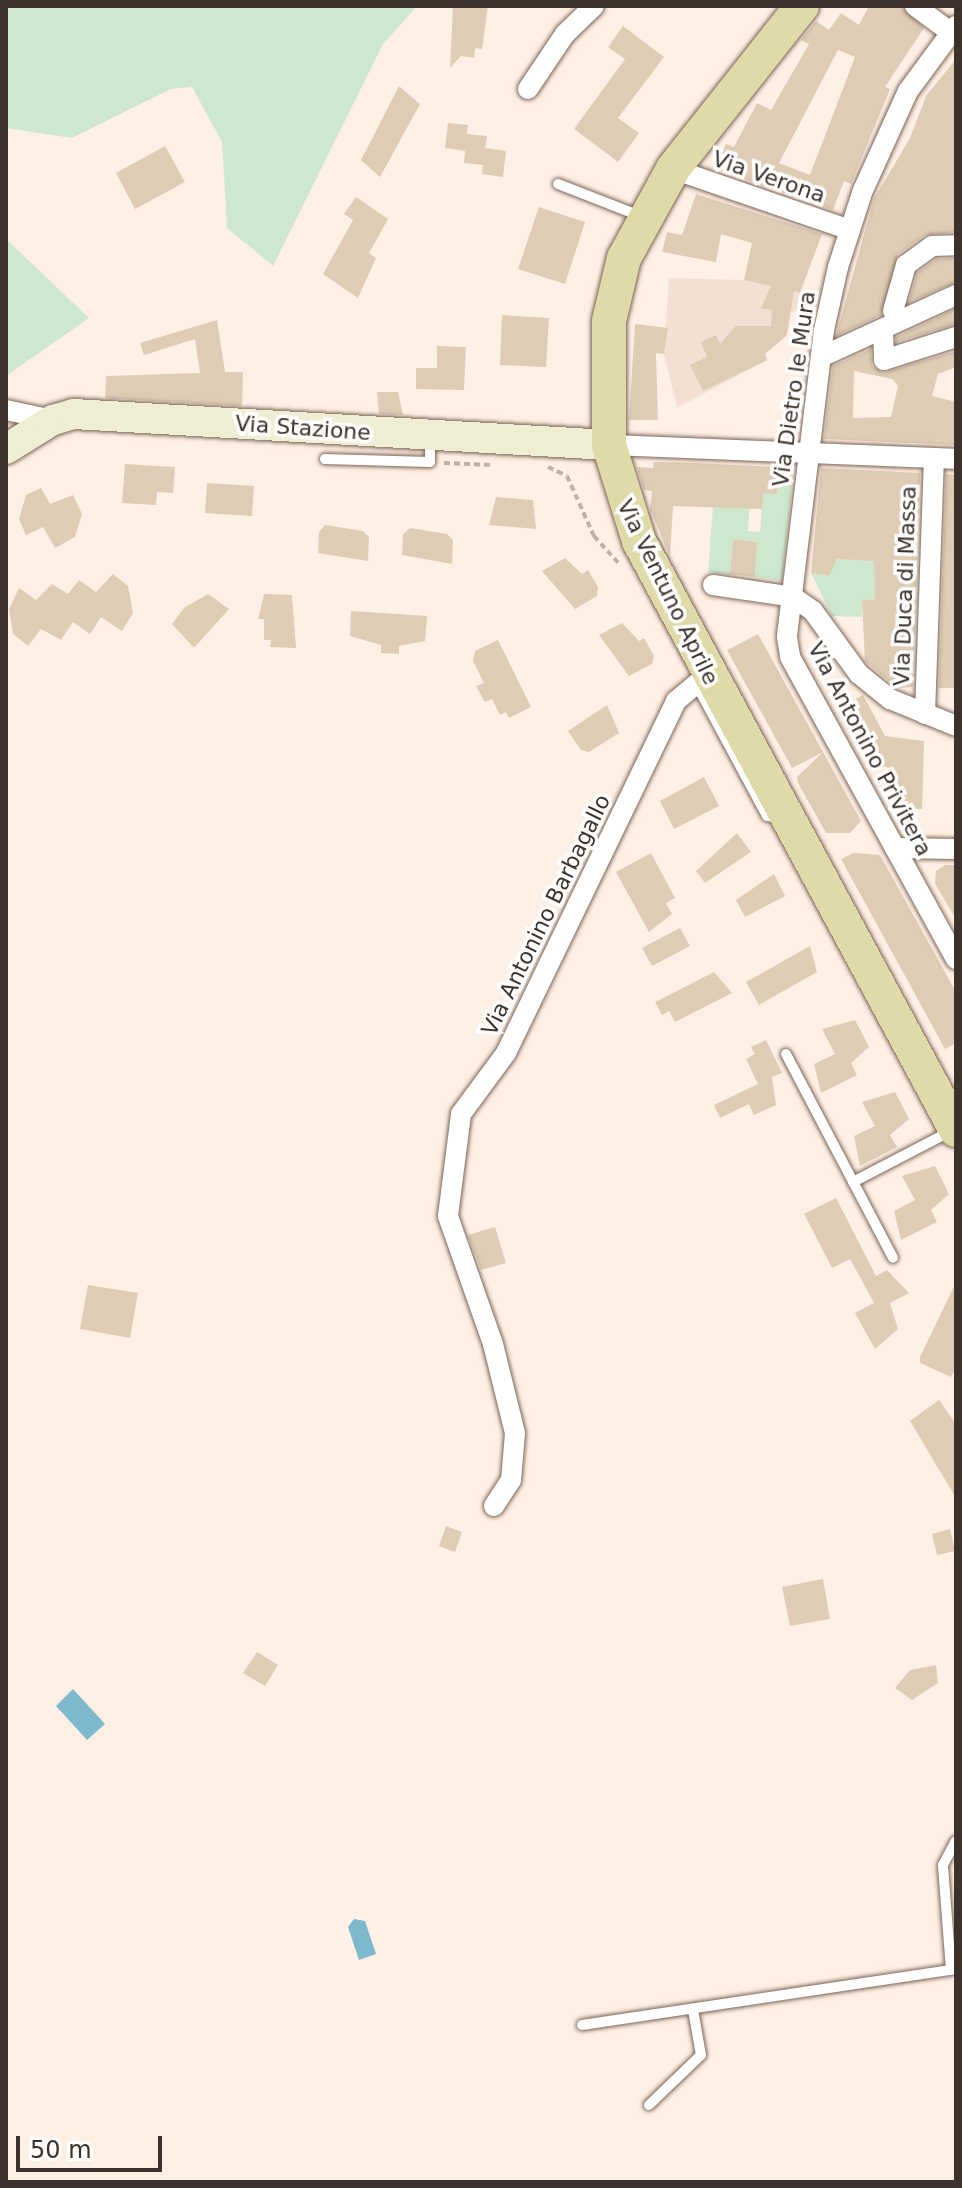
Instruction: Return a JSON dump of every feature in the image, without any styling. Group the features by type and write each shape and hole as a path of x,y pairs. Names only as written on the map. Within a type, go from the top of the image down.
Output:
{"main road":[{"name":"Via Ventuno Aprile","path":"802,6 673,169 642,217 624,258 609,321 609,445 626,512 702,679 787,819 956,1129"},
{"name":"Via Stazione","path":"6,449 53,420 104,415 358,446 430,449 609,445"}],"street":[{"path":"528,89 565,34 594,6"},
{"path":"915,6 952,29"},
{"name":"Via Dietro le Mura","path":"793,597 807,454 821,357 850,230 908,91 952,29"},
{"name":"Via Verona","path":"673,169 850,230"},
{"path":"893,311 906,265 932,246 956,245"},
{"path":"821,357 956,295"},
{"path":"883,330 884,360 956,337"},
{"path":"6,410 53,420"},
{"path":"609,445 956,459"},
{"name":"Via Duca di Massa","path":"925,714 934,459"},
{"path":"713,585 793,597 813,611 859,674 890,699 956,726"},
{"name":"Via Antonino Privitera","path":"793,597 790,657 956,959"},
{"name":"Via Antonino Barbagallo","path":"494,1506 511,1480 515,1433 493,1344 448,1216 461,1114 506,1053 676,701 702,679"},
{"path":"895,848 956,849"}],"lane":[{"path":"558,184 642,217"},
{"path":"325,459 358,446"},
{"path":"786,1054 893,1258"},
{"path":"853,1182 956,1129"},
{"path":"582,2025 951,1970 943,1865 956,1841"},
{"path":"649,2105 701,2055 693,2010"}],"path":[{"path":"430,449 504,465"},
{"path":"534,466 567,476 594,536 627,570"}],"shaded area":[{"path":"669,278 744,280 811,294 806,307 790,313 787,335 765,354 767,360 677,408 664,354"}],"green space":[{"path":"6,6 417,6 383,44 273,266 227,228 222,142 192,87 171,89 72,138 6,128"},
{"path":"6,239 89,318 6,376"},
{"path":"778,483 792,484 782,581 755,577 757,542 733,539 730,575 708,572 714,493 750,502 748,531 760,532 763,493"},
{"path":"886,551 875,599 863,600 862,617 832,616 811,573 828,576 837,559 864,560"}],"water":[{"path":"73,1689 105,1724 87,1740 56,1706"},
{"path":"354,1919 365,1921 376,1954 359,1960 348,1927"}],"building":[{"path":"453,6 488,6 482,49 475,48 474,58 461,56 450,68"},
{"path":"869,6 902,6 924,28 885,87 890,89 851,184 844,181 833,210 717,169 726,144 734,147 757,103 771,110 809,44 801,40 816,21 829,30 841,13 859,25","holes":["838,50 855,57 810,175 779,163"]},
{"path":"623,26 664,57 618,118 639,133 618,162 574,129 625,59 608,47"},
{"path":"956,59 956,232 925,235 898,254 881,315 836,336 874,199 910,138 926,96"},
{"path":"399,86 420,104 380,177 361,160"},
{"path":"448,123 468,125 467,134 487,136 485,148 506,151 503,177 482,174 483,165 464,163 465,151 445,148"},
{"path":"165,146 185,182 135,209 116,173"},
{"path":"696,194 822,234 800,293 794,291 787,335 765,354 767,360 703,391 690,365 707,357 701,342 716,335 720,344 736,326 771,326 772,310 761,308 771,286 744,280 752,243 721,234 716,262 662,252 667,232 682,235"},
{"path":"356,197 388,219 369,253 376,258 358,298 323,274 353,220 344,214"},
{"path":"539,207 585,222 565,284 518,269"},
{"path":"956,258 956,282 909,302 917,273 936,259"},
{"path":"956,309 956,324 896,342 896,337"},
{"path":"502,315 549,318 546,367 500,365"},
{"path":"217,320 225,372 243,372 242,406 105,398 106,376 200,373 195,339 144,355 140,343"},
{"path":"635,324 668,328 664,354 656,353 658,420 629,420"},
{"path":"437,346 466,347 464,390 416,389 416,368 437,368"},
{"path":"871,349 872,366 883,373 956,351 956,367 938,374 932,396 956,402 956,445 824,439 833,366","holes":["854,371 892,379 898,386 891,417 853,418"]},
{"path":"377,392 398,392 403,415 379,414"},
{"path":"654,462 794,468 792,484 778,483 777,494 763,493 762,509 673,506 670,556 650,509 652,491 644,490 637,467 653,468"},
{"path":"125,464 175,467 173,493 157,492 156,505 122,503"},
{"path":"821,468 920,473 913,687 897,688 865,661 862,600 875,599 874,561 837,559 829,576 811,573"},
{"path":"946,474 956,475 956,688 939,688"},
{"path":"207,483 254,486 252,516 205,513"},
{"path":"41,488 50,504 73,495 82,514 75,537 55,548 43,527 26,535 19,519 26,495"},
{"path":"496,497 533,500 536,529 489,525"},
{"path":"325,525 363,531 369,537 368,561 318,553 319,532"},
{"path":"410,528 447,534 453,540 452,564 402,555 403,534"},
{"path":"733,539 757,542 755,577 730,574"},
{"path":"565,558 582,574 588,570 598,587 597,596 575,609 542,571"},
{"path":"113,574 128,586 133,613 122,631 101,617 90,634 73,622 61,640 41,629 28,646 13,634 9,609 19,588 36,600 52,584 68,594 79,580 96,592"},
{"path":"208,594 229,609 194,648 172,624 184,608"},
{"path":"264,594 292,595 296,648 270,647 271,640 264,640 264,619 258,619"},
{"path":"351,611 427,616 425,641 399,646 399,654 381,653 381,645 350,636"},
{"path":"622,623 639,641 644,638 654,656 652,664 629,676 599,635"},
{"path":"758,634 823,752 792,768 727,650"},
{"path":"498,640 531,707 509,718 506,712 500,715 492,699 485,702 476,686 484,683 473,661 475,651"},
{"path":"863,695 885,736 924,741 922,809 893,808 894,768 867,765 837,709"},
{"path":"607,705 619,733 589,752 581,750 568,731"},
{"path":"823,752 861,821 850,833 826,833 798,783 797,777"},
{"path":"704,777 719,806 674,829 660,801"},
{"path":"737,833 751,852 705,883 696,871"},
{"path":"651,853 675,898 666,903 672,914 649,932 616,872"},
{"path":"854,853 880,855 956,992 956,1043 945,1049 841,859"},
{"path":"945,865 956,865 956,919 935,884 936,871"},
{"path":"774,874 785,896 745,917 736,900"},
{"path":"680,928 690,946 652,966 642,948"},
{"path":"810,946 817,972 759,1005 746,982"},
{"path":"714,972 732,993 675,1022 669,1011 662,1015 655,1002"},
{"path":"855,1020 869,1047 851,1063 857,1075 821,1093 814,1064 835,1054 822,1029"},
{"path":"766,1040 782,1073 772,1077 776,1105 754,1115 749,1104 720,1118 714,1105 758,1084 746,1059 755,1054 751,1047"},
{"path":"895,1092 909,1119 890,1135 897,1147 860,1166 854,1136 875,1126 862,1102"},
{"path":"935,1166 949,1194 931,1210 937,1222 901,1240 894,1211 915,1200 902,1176"},
{"path":"836,1198 876,1276 887,1270 909,1293 890,1303 898,1329 875,1349 855,1313 874,1303 850,1259 832,1268 804,1214"},
{"path":"495,1227 506,1263 481,1270 468,1235"},
{"path":"956,1282 956,1367 951,1377 920,1363 920,1357"},
{"path":"88,1285 138,1293 130,1338 80,1329"},
{"path":"939,1400 956,1424 956,1498 910,1421"},
{"path":"446,1526 462,1532 455,1552 439,1546"},
{"path":"950,1529 955,1551 937,1555 932,1534"},
{"path":"823,1579 830,1619 790,1626 782,1587"},
{"path":"257,1652 278,1665 265,1686 243,1673"},
{"path":"936,1665 938,1683 912,1700 895,1688 910,1670"}]}
